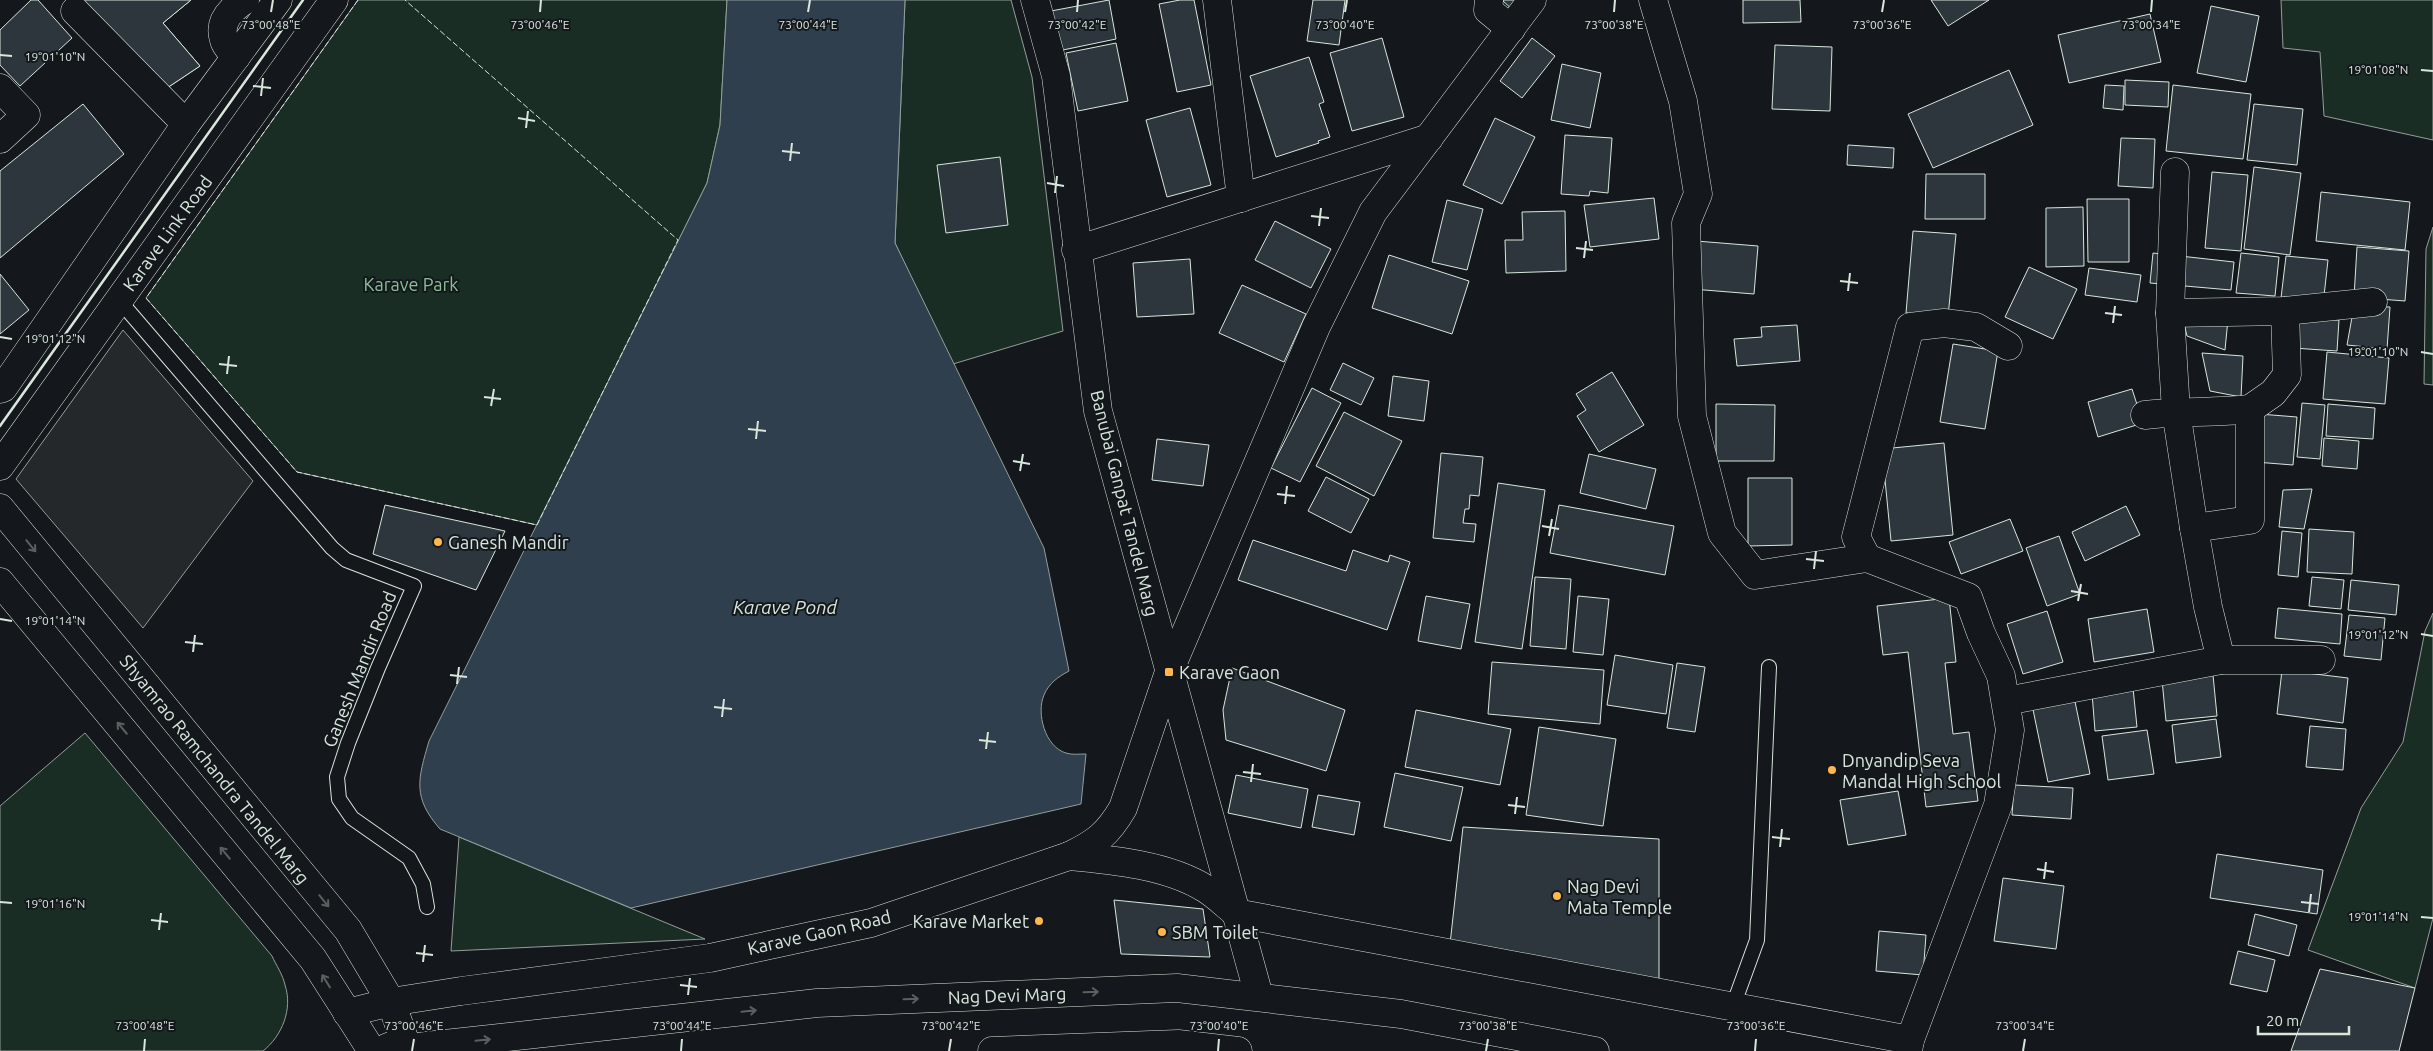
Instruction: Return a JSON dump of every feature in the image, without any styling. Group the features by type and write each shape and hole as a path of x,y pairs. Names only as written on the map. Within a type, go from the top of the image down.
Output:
{"street":[{"path":"236,57 224,40 224,22 234,7 245,0"},
{"path":"0,390 186,124 278,0"},
{"name":"Karave Link Road","path":"0,466 334,0"},
{"name":"Banubai Ganpat Tandel Marg","path":"1035,0 1056,76 1076,250 1098,411 1259,996"},
{"path":"1217,0 1241,198"},
{"path":"1490,0 1488,10 1510,29"},
{"name":"Karave Gaon Road","path":"347,1013 391,1002 710,958 871,923 1069,856 1093,844 1112,827 1123,808 1169,672 1316,327 1373,212 1532,0"},
{"path":"1069,856 1118,861 1167,872 1205,889 1236,913 1733,1006 1909,1045 1998,805 2010,730 2001,676 1981,633 1968,597 1867,558 1755,575 1722,533 1692,416 1686,223 1698,194 1683,101 1653,0"},
{"path":"75,11 186,124"},
{"path":"0,88 26,115 0,139"},
{"path":"1076,250 1428,138"},
{"path":"2175,172 2170,313 2176,411 2208,607 2221,660"},
{"path":"2170,313 2285,311 2372,302"},
{"path":"2145,414 2176,411 2211,413 2250,409 2273,393 2287,375 2285,311"},
{"path":"1867,558 1856,536 1910,327 1944,323 1976,327 2008,346"},
{"path":"2194,528 2250,520 2250,409"},
{"name":"Shyamrao Ramchandra Tandel Marg","path":"0,508 348,930 391,1002 406,1048"},
{"path":"0,582 313,959 372,1051"},
{"path":"2006,701 2221,660 2321,660"},
{"name":"Nag Devi Marg","path":"406,1048 817,1004 1177,988 1259,996 1401,1014 1595,1051"},
{"path":"992,1051 1178,1044 1238,1051"}],"lane":[{"name":"Ganesh Mandir Road","path":"119,300 332,548 346,560 414,586 378,668 336,777 339,800 352,818 409,858 424,884 427,907"},
{"path":"1733,1006 1757,940 1769,667"}],"green space":[{"name":"Karave Park","path":"358,0 727,0 720,125 707,183 537,525 297,472 146,298"},
{"path":"905,0 1011,0 1032,77 1063,331 953,364 895,243"},
{"path":"2281,0 2433,0 2433,140 2324,116 2320,52 2283,48"},
{"path":"2433,227 2433,385 2424,384 2426,249"},
{"path":"2433,613 2433,918 2415,988 2308,950 2361,808 2403,742 2425,631"},
{"path":"85,733 272,956 284,981 288,1003 284,1021 276,1038 263,1051 0,1051 0,806"},
{"path":"459,837 705,939 451,951"}],"shaded area":[{"path":"123,330 253,481 143,628 16,479"}],"water":[{"name":"Karave Pond","path":"727,0 905,0 895,243 1044,548 1069,671 1048,687 1042,702 1042,720 1048,737 1059,750 1068,754 1086,754 1081,804 631,908 440,829 431,818 421,797 420,777 429,741 707,183 720,125"}],"building":[{"path":"31,0 38,0 72,38 20,86 0,65 0,30"},
{"path":"81,0 191,0 163,23 200,66 164,90"},
{"path":"81,0 191,0 163,23 200,66 164,90"},
{"path":"1109,0 1116,39 1058,51 1051,11"},
{"path":"1180,0 1194,0 1211,85 1177,92 1159,4"},
{"path":"1313,0 1345,0 1339,45 1307,41"},
{"path":"1502,0 1523,0 1514,11"},
{"path":"1743,0 1800,0 1801,22 1743,23"},
{"path":"1931,0 1989,0 1948,26"},
{"path":"2211,6 2259,16 2246,82 2197,73"},
{"path":"2150,14 2161,62 2069,83 2058,35"},
{"path":"1382,38 1404,117 1352,131 1330,53"},
{"path":"1532,38 1555,56 1522,98 1500,81"},
{"path":"1116,43 1128,101 1078,111 1066,53"},
{"path":"1775,45 1832,47 1830,111 1772,109"},
{"path":"1309,57 1324,102 1319,104 1330,137 1318,141 1319,143 1276,157 1250,76"},
{"path":"1562,64 1601,73 1590,128 1551,120"},
{"path":"2009,70 2033,125 1933,168 1908,114"},
{"path":"2125,80 2169,82 2168,107 2125,105"},
{"path":"2105,85 2124,86 2123,110 2103,108"},
{"path":"2173,85 2251,94 2243,159 2166,151"},
{"path":"83,104 124,154 0,258 0,171"},
{"path":"2254,104 2303,109 2297,165 2247,160"},
{"path":"1190,108 1211,185 1167,197 1146,120"},
{"path":"1495,118 1535,137 1502,204 1463,185"},
{"path":"1565,135 1612,138 1608,193 1590,191 1589,196 1561,194"},
{"path":"2121,138 2155,139 2153,188 2118,186"},
{"path":"1848,145 1894,148 1893,168 1847,165"},
{"path":"1000,157 1008,225 946,233 937,165"},
{"path":"2254,167 2301,173 2290,255 2244,249"},
{"path":"2212,172 2248,175 2241,251 2205,248"},
{"path":"1926,174 1985,174 1985,219 1925,219"},
{"path":"2321,192 2410,202 2405,250 2316,241"},
{"path":"1654,198 1659,239 1590,247 1584,205"},
{"path":"2087,199 2129,199 2129,262 2088,262"},
{"path":"1447,200 1483,209 1467,270 1432,262"},
{"path":"2083,207 2084,266 2046,267 2046,208"},
{"path":"1565,211 1566,271 1506,273 1505,240 1523,240 1522,212"},
{"path":"1275,221 1331,249 1311,288 1255,260"},
{"path":"1913,231 1956,234 1948,317 1906,313"},
{"path":"1696,241 1758,246 1754,294 1692,289"},
{"path":"2357,247 2409,251 2405,301 2354,297"},
{"path":"2153,253 2234,262 2231,290 2150,283"},
{"path":"2241,253 2279,257 2275,296 2236,293"},
{"path":"1389,255 1469,281 1452,334 1372,308"},
{"path":"2286,256 2328,260 2324,296 2281,298"},
{"path":"1190,259 1194,314 1137,317 1133,263"},
{"path":"2029,267 2077,289 2053,339 2005,317"},
{"path":"2089,268 2141,275 2137,302 2085,295"},
{"path":"0,274 29,310 0,334"},
{"path":"1242,285 1306,314 1284,362 1219,333"},
{"path":"2354,306 2390,307 2387,349 2347,345"},
{"path":"2295,318 2339,320 2337,351 2293,348"},
{"path":"2183,319 2228,319 2225,350 2187,336"},
{"path":"1797,325 1800,361 1737,366 1734,339 1762,337 1761,327"},
{"path":"1953,344 1998,351 1985,429 1940,422"},
{"path":"2327,352 2389,358 2385,404 2323,399"},
{"path":"2202,353 2243,356 2241,397 2210,391"},
{"path":"1343,363 1374,378 1361,405 1330,390"},
{"path":"1612,372 1644,425 1599,452 1577,416 1586,410 1576,394"},
{"path":"1393,376 1429,381 1424,421 1388,416"},
{"path":"1312,388 1341,403 1300,482 1271,468"},
{"path":"2132,389 2143,423 2098,437 2088,402"},
{"path":"2302,403 2325,405 2320,459 2297,457"},
{"path":"1716,404 1775,405 1774,461 1716,461"},
{"path":"2328,404 2375,408 2373,439 2326,436"},
{"path":"1344,412 1402,441 1374,496 1316,466"},
{"path":"2259,414 2297,417 2293,465 2255,462"},
{"path":"2324,438 2359,441 2357,469 2322,466"},
{"path":"1157,439 1209,445 1203,486 1152,480"},
{"path":"1944,443 1953,535 1891,541 1882,449"},
{"path":"1441,453 1483,457 1479,496 1470,495 1469,509 1465,509 1463,523 1476,524 1474,542 1433,538"},
{"path":"1589,454 1656,469 1646,509 1580,493"},
{"path":"1326,477 1369,499 1351,533 1308,511"},
{"path":"1748,478 1792,478 1792,545 1748,546"},
{"path":"1498,483 1545,490 1522,649 1475,642"},
{"path":"2312,489 2304,529 2279,527 2283,490"},
{"name":"Ganesh Mandir","path":"385,505 505,531 476,590 373,554"},
{"path":"1559,505 1674,526 1665,575 1550,553"},
{"path":"2126,506 2140,535 2085,561 2072,532"},
{"path":"2010,519 2023,551 1961,574 1949,542"},
{"path":"2309,529 2354,532 2352,574 2307,572"},
{"path":"2282,531 2302,533 2298,577 2278,575"},
{"path":"2059,536 2080,594 2047,606 2026,548"},
{"path":"1253,540 1346,571 1353,550 1388,562 1390,555 1410,562 1387,630 1238,580"},
{"path":"1535,577 1571,579 1566,649 1530,646"},
{"path":"2312,577 2344,580 2341,609 2309,606"},
{"path":"2351,580 2399,585 2396,615 2348,610"},
{"path":"1426,596 1470,604 1461,649 1418,641"},
{"path":"1578,596 1609,599 1603,655 1573,652"},
{"path":"1949,598 1956,662 1945,663 1953,734 1969,732 1978,801 1926,807 1908,652 1883,655 1877,606"},
{"path":"2278,608 2342,614 2340,644 2275,638"},
{"path":"2147,609 2154,652 2094,662 2088,619"},
{"path":"2047,611 2063,662 2023,674 2007,624"},
{"path":"2349,615 2385,618 2381,660 2344,656"},
{"path":"1615,655 1673,665 1666,714 1607,705"},
{"path":"1492,662 1604,670 1600,724 1488,714"},
{"path":"1677,663 1705,667 1695,732 1667,728"},
{"path":"1232,668 1345,710 1326,771 1226,740 1223,710"},
{"path":"2282,670 2348,678 2343,723 2277,714"},
{"path":"2213,675 2217,716 2166,721 2162,680"},
{"path":"2133,688 2137,727 2095,731 2092,693"},
{"path":"2073,692 2090,774 2048,782 2031,700"},
{"path":"1416,710 1511,729 1500,785 1405,767"},
{"path":"2216,719 2221,757 2176,763 2172,725"},
{"path":"2310,726 2346,729 2343,770 2306,767"},
{"path":"1539,727 1616,739 1603,826 1526,815"},
{"path":"2147,730 2154,774 2108,780 2102,736"},
{"path":"1395,773 1463,787 1451,841 1384,827"},
{"path":"1236,775 1308,789 1301,828 1228,813"},
{"path":"2014,785 2073,788 2071,819 2012,815"},
{"path":"1898,791 1906,835 1848,845 1840,800"},
{"path":"1318,795 1360,802 1354,835 1312,827"},
{"name":"Nag Devi Mata Temple","path":"1463,827 1659,839 1659,993 1449,953"},
{"path":"2217,854 2323,870 2317,914 2210,898"},
{"path":"2003,878 2064,886 2056,949 1994,941"},
{"name":"SBM Toilet","path":"1114,900 1203,909 1210,957 1121,954"},
{"path":"2255,914 2297,925 2289,956 2248,945"},
{"path":"1879,931 1926,935 1923,975 1876,971"},
{"path":"2238,951 2275,960 2267,992 2230,984"},
{"path":"2320,969 2415,988 2399,1051 2291,1051"}],"fence":[{"path":"358,0 146,298 297,472 537,525 678,240 405,0"}],"wall":[{"path":"0,426 303,0"}],"place":[{"name":"Ganesh Mandir","path":"438,542"},
{"name":"Karave Gaon","path":"1169,672"},
{"name":"Dnyandip Seva Mandal High School","path":"1832,770"},
{"name":"Nag Devi Mata Temple","path":"1557,896"},
{"name":"Karave Market","path":"1039,921"},
{"name":"SBM Toilet","path":"1162,932"}]}
